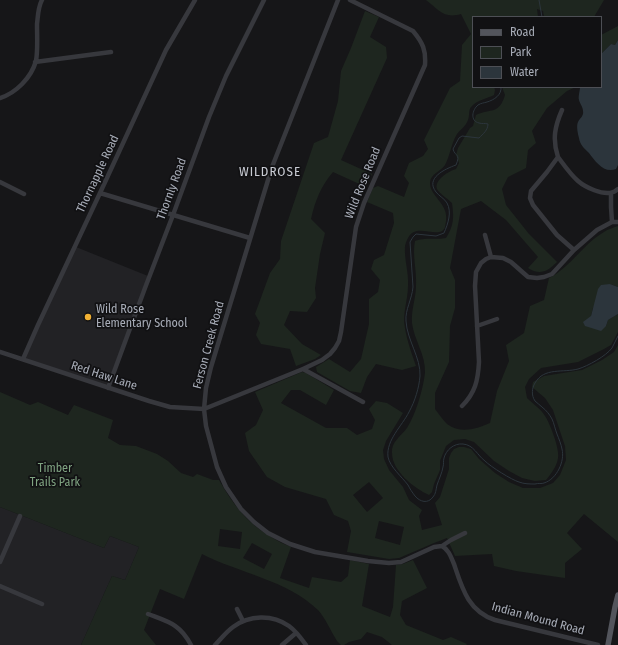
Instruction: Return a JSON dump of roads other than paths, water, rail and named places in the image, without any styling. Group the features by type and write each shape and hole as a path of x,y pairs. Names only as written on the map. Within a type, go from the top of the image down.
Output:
{"main road":[{"path":"608,645 618,595"}],"street":[{"path":"0,98 20,87 36,62 38,16 42,0"},
{"name":"Thornapple Road","path":"23,359 166,50 194,0"},
{"name":"Thornly Road","path":"108,388 209,117 226,76 264,0"},
{"name":"Ferson Creek Road","path":"338,0 272,167 211,367 206,388 204,409 209,441 217,467 235,502 247,516 261,528 278,539 290,544 314,552 389,563 401,562 434,547 442,546 465,533"},
{"name":"Wild Rose Road","path":"204,409 322,360 336,348 339,341 356,227 364,203 425,65 423,46 420,39 413,32 350,0"},
{"path":"36,62 112,52"},
{"path":"562,110 556,122 554,132 555,149 558,156 579,182 600,192 611,193 618,189"},
{"path":"558,156 531,192 530,198 533,205 557,234 574,250"},
{"path":"0,182 24,194"},
{"path":"100,193 250,238"},
{"path":"611,193 612,222"},
{"path":"462,406 471,396 477,381 479,362 475,286 476,272 481,263 491,257 503,258 511,262 528,276 537,278 544,277 552,274 574,250 597,230 612,222 618,222"},
{"path":"485,235 491,257"},
{"path":"477,326 497,319"},
{"name":"Red Haw Lane","path":"0,352 170,407 204,409"},
{"path":"303,369 363,402"},
{"path":"0,562 20,516"},
{"name":"Indian Mound Road","path":"442,546 449,552 461,586 466,595 472,604 484,615 495,620 598,645"},
{"path":"0,586 42,604"},
{"path":"237,609 242,621"},
{"path":"148,614 175,625 186,635 191,645"},
{"path":"215,645 232,628 242,621 258,618 272,618 282,622 289,626 306,645"},
{"path":"282,645 296,633"}],"water":[{"path":"618,40 618,165 616,169 608,170 600,166 582,146 577,126 583,113 583,108 579,101 580,88 602,88 602,53 611,44 615,45"},
{"path":"610,284 618,287 618,314 608,320 606,326 601,331 585,326 583,322 591,316 598,289 601,285"}],"waterway":[{"path":"539,0 542,16"},
{"path":"501,88 497,97 490,101 481,103 473,112 473,118 476,122 488,124 485,132 479,138 462,136 459,138 453,149 458,157 456,165 442,172 433,182 433,187 446,202 449,210 449,218 444,233 436,236 416,234 410,242 413,287 406,321 420,369 420,376 418,390 413,403 389,445 389,461 415,496 419,500 424,501 429,501 435,494 443,469 444,458 447,452 454,446 460,444 470,446 492,467 516,481 533,484 549,481 559,469 563,454 561,443 551,417 534,399 532,392 534,385 543,375 587,366 606,354 612,348 618,336"}],"place":[{"name":"Wild Rose Elementary School","path":"88,317"}],"district":[{"name":"WILDROSE","path":"270,172"}],"park label":[{"name":"Timber Trails Park","path":"55,476"}]}
